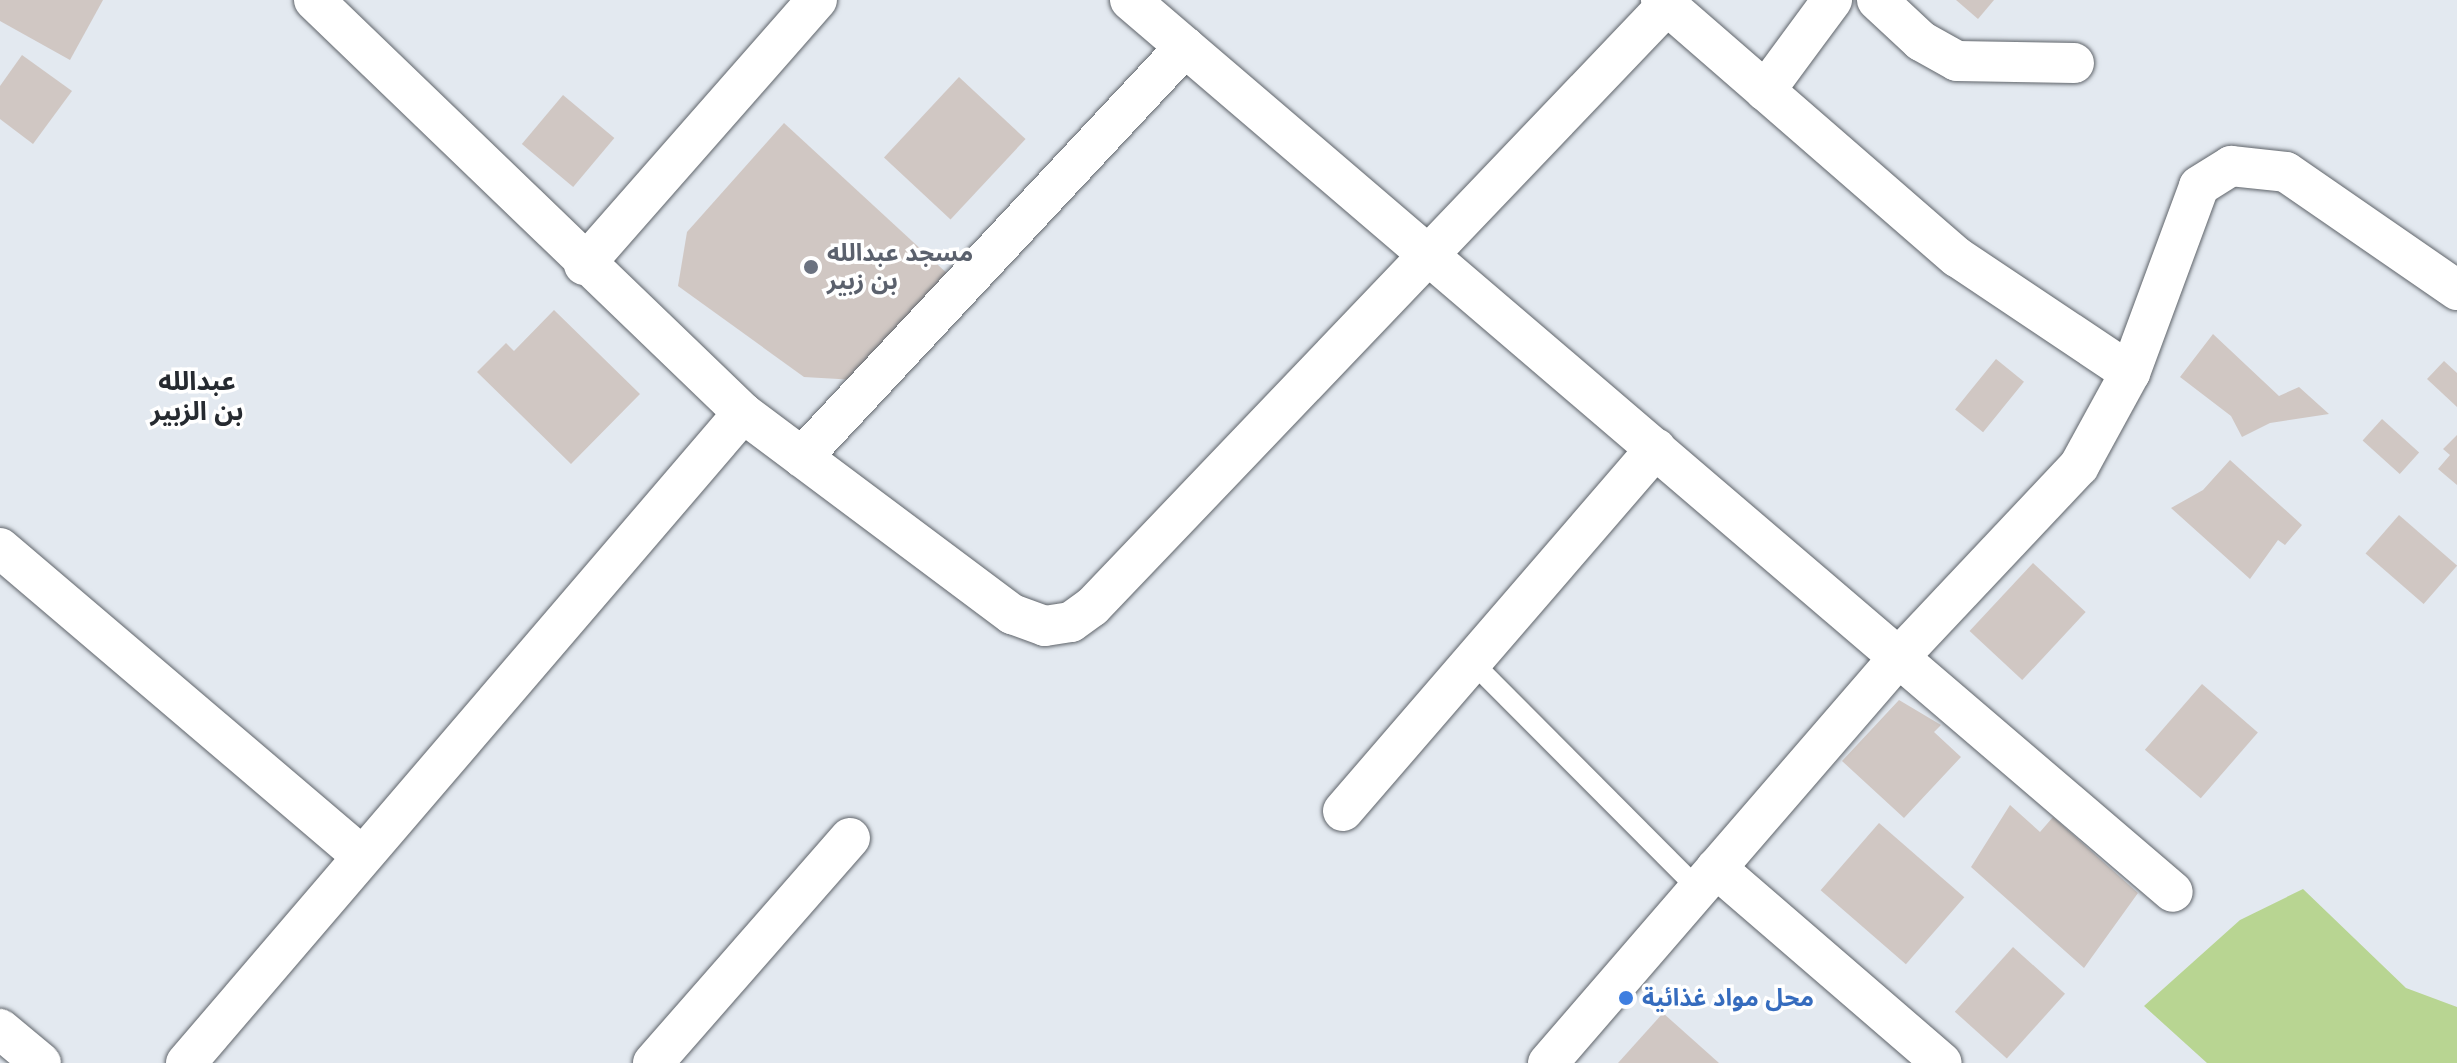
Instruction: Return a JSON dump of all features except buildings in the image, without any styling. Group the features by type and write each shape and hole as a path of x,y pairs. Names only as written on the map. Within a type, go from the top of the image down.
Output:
{"street":[{"path":"314,0 584,265 743,413 1012,614 1045,626 1071,622 1429,255 1664,2 1957,257 2130,373"},
{"path":"584,265 817,0"},
{"path":"1130,0 2173,892"},
{"path":"1765,91 1832,0"},
{"path":"1877,0 1921,41 1957,61 2074,63"},
{"path":"802,457 1185,47"},
{"path":"1548,1063 1899,657 2079,466 2130,373 2188,202 2231,166 2286,172 2457,290"},
{"path":"186,1063 360,854 743,413"},
{"path":"1343,811 1656,449"},
{"path":"0,548 360,854"},
{"path":"653,1063 850,838"},
{"path":"1707,879 1942,1063"},
{"path":"0,1029 41,1063"}],"lane":[{"path":"1472,662 1707,879"}],"green space":[{"path":"2303,889 2406,988 2457,1007 2457,1063 2207,1063 2144,1006 2240,920"}],"place":[{"name":"مسجد عبدالله بن زبير","path":"811,267"},
{"name":"محل مواد غذائية","path":"1626,998"}],"district":[{"name":"عبدالله بن الزبير","path":"197,396"}]}
